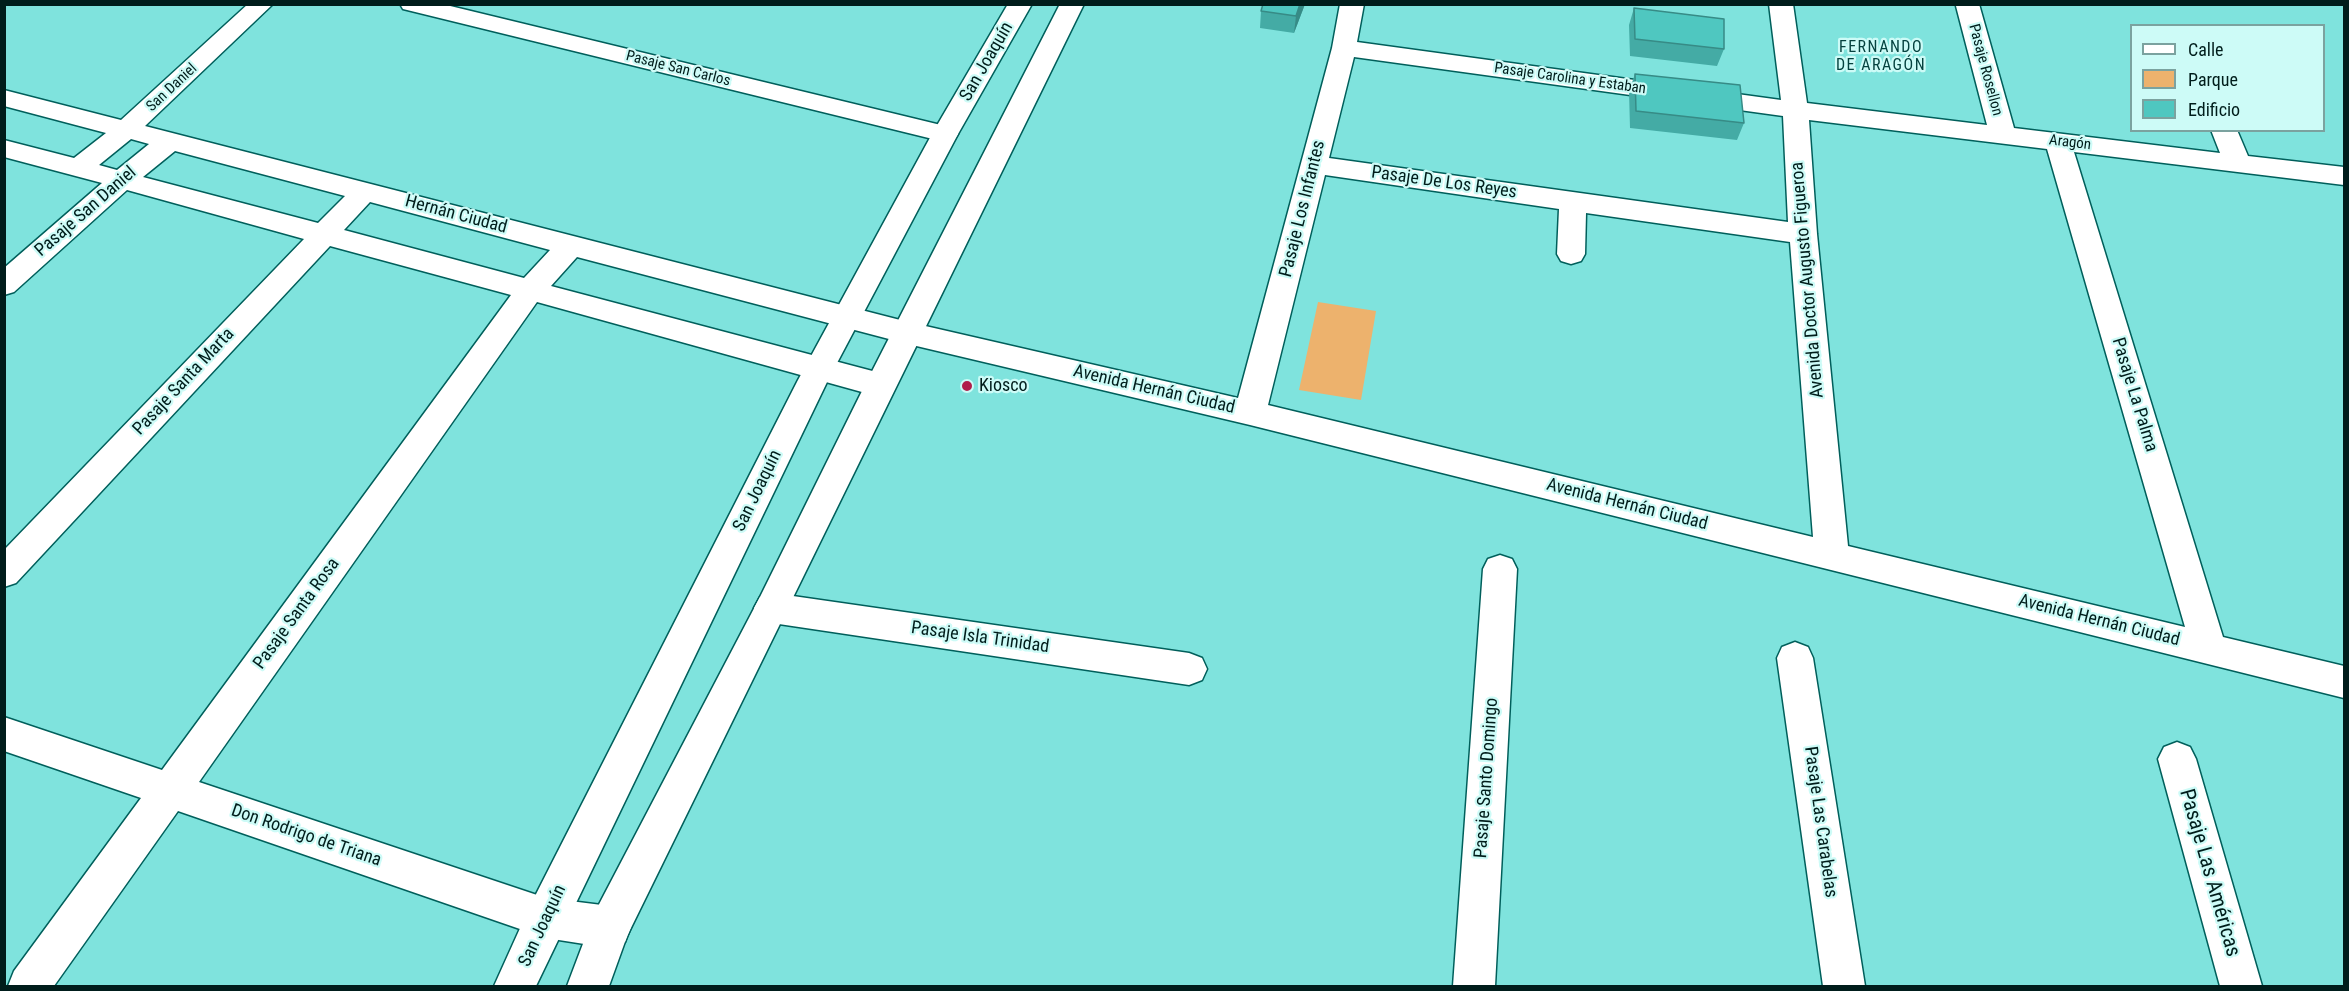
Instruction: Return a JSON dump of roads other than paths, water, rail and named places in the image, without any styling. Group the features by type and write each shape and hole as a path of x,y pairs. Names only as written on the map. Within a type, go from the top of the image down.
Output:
{"street":[{"name":"San Daniel","path":"79,168 127,129 262,4"},
{"name":"Pasaje San Carlos","path":"411,4 945,134"},
{"name":"San Joaquín","path":"515,987 546,918 819,369 945,134 1020,4"},
{"path":"588,987 610,927 772,608 880,385 1072,4"},
{"name":"Pasaje Los Infantes","path":"1250,413 1344,48 1352,4"},
{"name":"Avenida Doctor Augusto Figueroa","path":"1781,4 1796,110 1803,234 1832,555"},
{"name":"Pasaje Rosellon","path":"1968,6 2003,135"},
{"name":"Pasaje Carolina y Estaban","path":"1344,48 1796,110"},
{"name":"Hernán Ciudad","path":"4,98 908,333"},
{"name":"Aragón","path":"1796,110 2344,176"},
{"path":"2225,132 2238,163"},
{"name":"Pasaje San Daniel","path":"4,285 122,180 170,141"},
{"name":"Pasaje La Palma","path":"2058,141 2209,648"},
{"path":"4,148 880,385"},
{"name":"Pasaje De Los Reyes","path":"1314,165 1803,234"},
{"name":"Pasaje Santa Marta","path":"4,573 364,192"},
{"path":"1571,254 1573,202"},
{"name":"Pasaje Santa Rosa","path":"28,987 530,290 571,245"},
{"name":"Avenida Hernán Ciudad","path":"908,333 1250,413 2344,682"},
{"name":"Pasaje Santo Domingo","path":"1474,987 1500,569"},
{"name":"Pasaje Isla Trinidad","path":"772,608 1189,669"},
{"name":"Pasaje Las Carabelas","path":"1795,658 1844,987"},
{"name":"Don Rodrigo de Triana","path":"4,734 546,918 610,927"},
{"name":"Pasaje Las Américas","path":"2177,759 2241,987"}],"place":[{"name":"Kiosco","path":"967,386"}],"district":[{"name":"FERNANDO DE ARAGÓN","path":"1881,57"}]}
